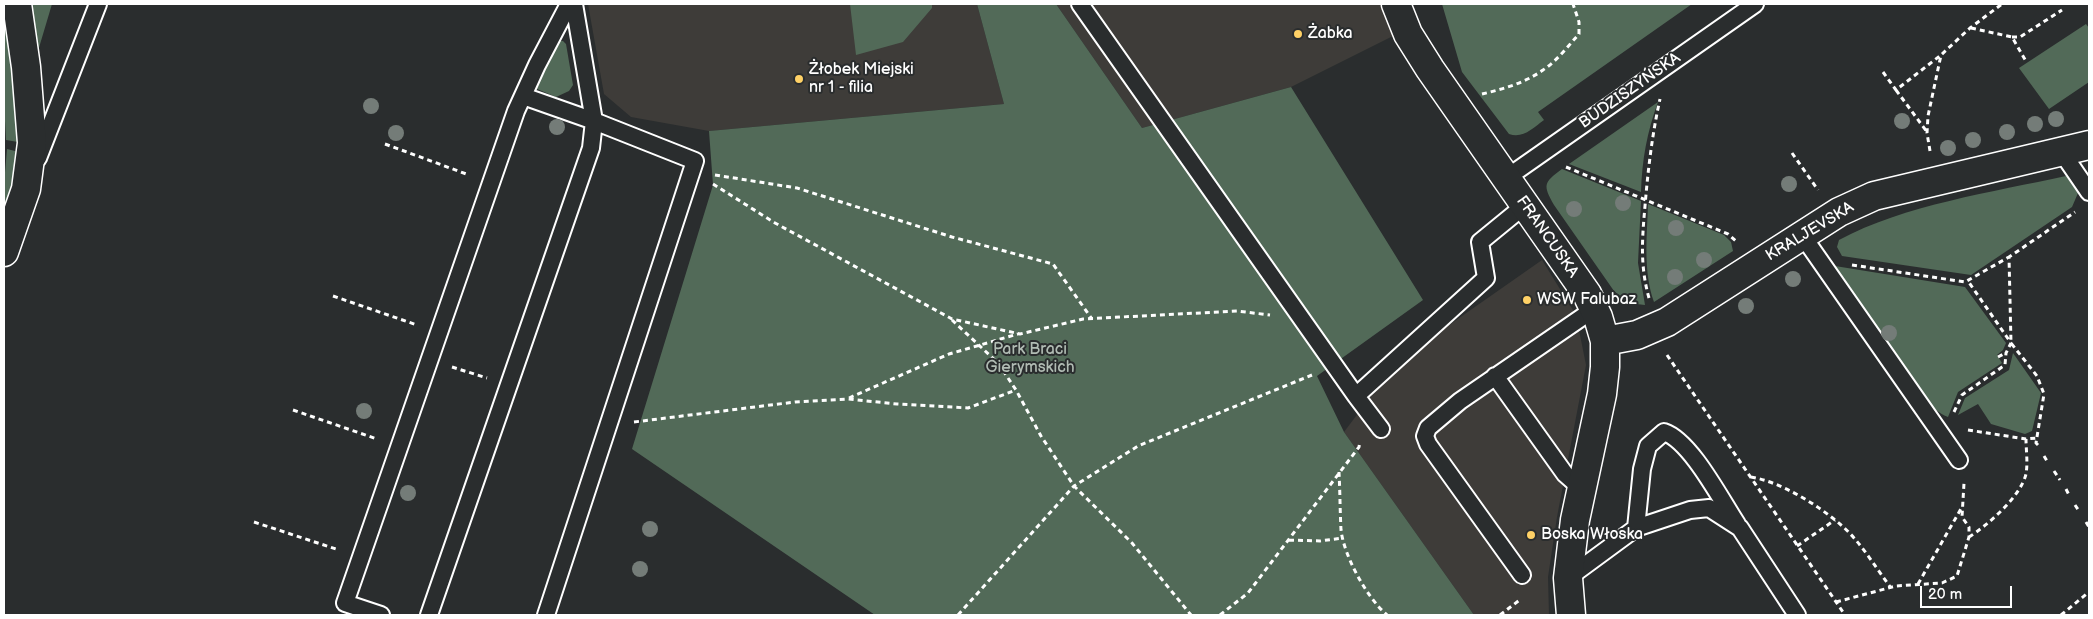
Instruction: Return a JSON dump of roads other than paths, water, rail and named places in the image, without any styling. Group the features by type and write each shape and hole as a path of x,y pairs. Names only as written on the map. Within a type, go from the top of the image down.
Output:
{"street":[{"path":"4,252 26,189 32,143 26,67 17,4"},
{"name":"FRANCUSKA","path":"1396,4 1408,34 1430,69 1587,294 1605,341 1602,394 1575,520 1568,578 1571,615"},
{"name":"KRALJEVSKA","path":"1605,341 1637,335 1667,322 1839,212 1874,196 2089,145"}],"lane":[{"path":"26,189 98,4"},
{"path":"381,615 345,603 523,96 569,4"},
{"path":"429,615 592,148 594,120 574,4"},
{"path":"1080,4 1381,429"},
{"name":"BUDZISZYŃSKA","path":"1505,179 1755,4"},
{"path":"523,96 594,120 695,160 546,615"},
{"path":"2061,152 2089,192"},
{"path":"1360,401 1486,278 1480,242 1524,206"},
{"path":"1802,235 1945,433 1959,460"},
{"path":"1522,575 1428,444 1425,436 1428,428 1435,422 1495,376 1594,310"},
{"path":"1495,376 1565,474 1582,489"},
{"path":"1636,528 1642,469 1648,446 1664,432 1673,435 1686,447 1797,615"},
{"path":"1568,578 1636,528 1690,510 1709,508 1740,528"}],"place":[{"name":"Żabka","path":"1298,34"},
{"name":"Żłobek Miejski nr 1 - filia","path":"799,79"},
{"name":"WSW Falubaz","path":"1527,300"},
{"name":"Boska Włoska","path":"1531,535"}],"park label":[{"name":"Park Braci Gierymskich","path":"1030,359"}]}
